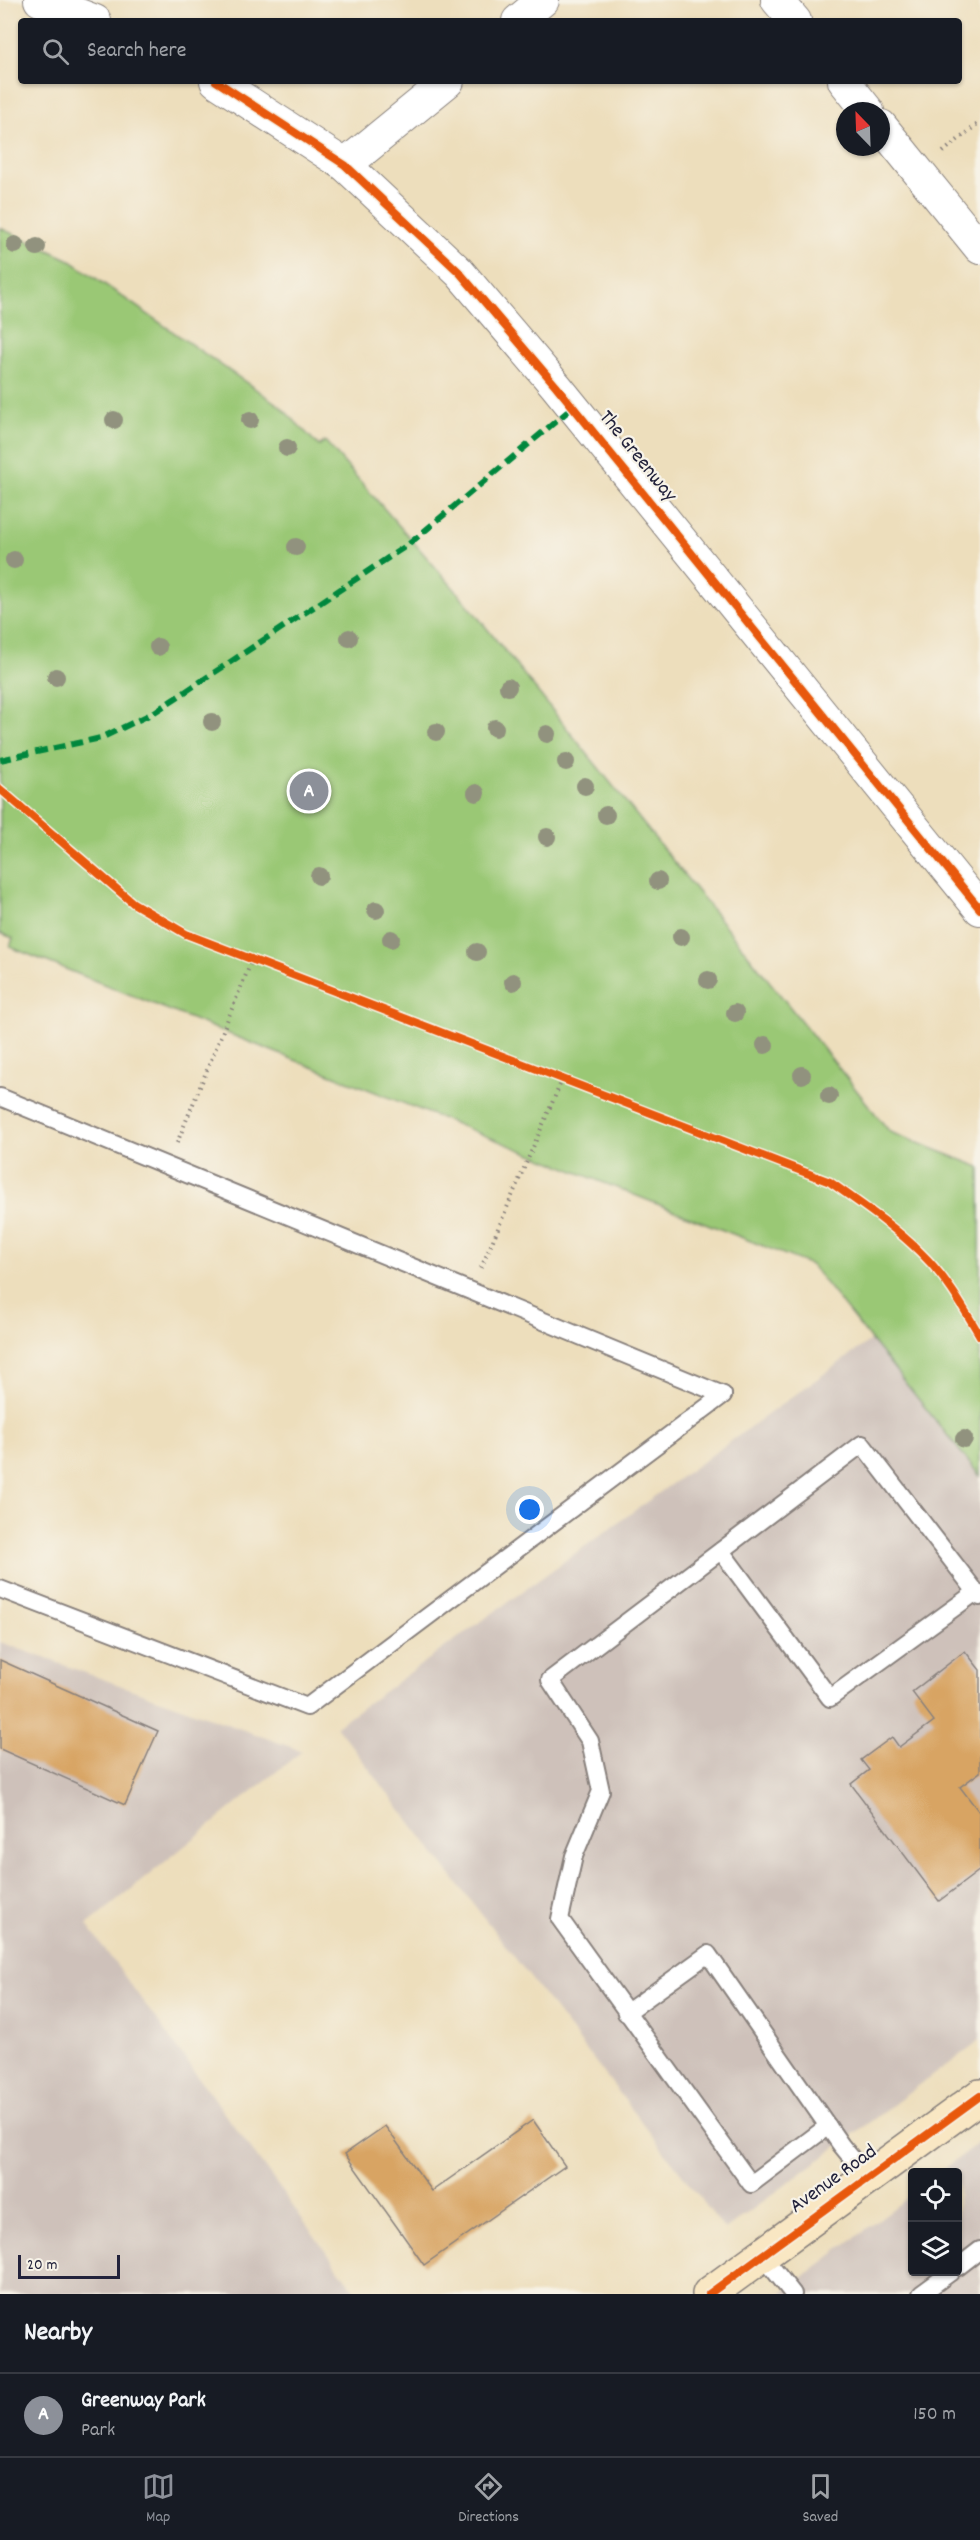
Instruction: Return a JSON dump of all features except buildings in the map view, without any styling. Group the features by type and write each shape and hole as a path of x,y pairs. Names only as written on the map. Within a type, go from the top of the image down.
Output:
{"street":[{"path":"40,0 87,18"},
{"path":"522,18 543,0"},
{"path":"777,0 792,18"},
{"name":"The Greenway","path":"221,84 345,165 467,280 556,386 980,909"},
{"path":"345,165 444,84"},
{"path":"846,84 861,102"},
{"path":"890,137 980,248"},
{"name":"Avenue Road","path":"709,2294 980,2096"}],"lane":[{"path":"0,1097 723,1395 307,1707 0,1589"},
{"path":"722,1551 830,1698 978,1595 862,1444 550,1680 590,1741 601,1791 574,1856 560,1919 751,2184 828,2126"},
{"path":"626,2013 708,1954 828,2126 868,2178"},
{"path":"962,2263 980,2250"},
{"path":"762,2255 793,2294"},
{"path":"921,2294 944,2276"}],"path":[{"path":"919,172 980,122"},
{"path":"167,1166 252,960"},
{"path":"471,1291 562,1080"}],"shaded area":[{"path":"871,1340 980,1476 980,2040 725,2230 336,1726"},
{"path":"0,1642 302,1751 87,1925 357,2294 0,2294"},
{"path":"980,2142 980,2294 781,2294 908,2197 908,2276 962,2276 962,2168 945,2168"}],"green space":[{"path":"0,228 68,259 280,406 319,446 325,441 465,601 890,1132 980,1167 980,1476 811,1265 10,947 13,938 0,933"}],"marked path":[{"path":"0,760 101,738 153,713 409,544 573,407"}],"cycle path":[{"path":"221,84 345,165 459,272 556,386 980,909"},
{"path":"0,789 133,903 186,934 830,1182 889,1224 930,1262 946,1282 980,1336"},
{"path":"709,2294 980,2096"}],"place":[{"name":"Greenway Park","path":"309,791"}]}
